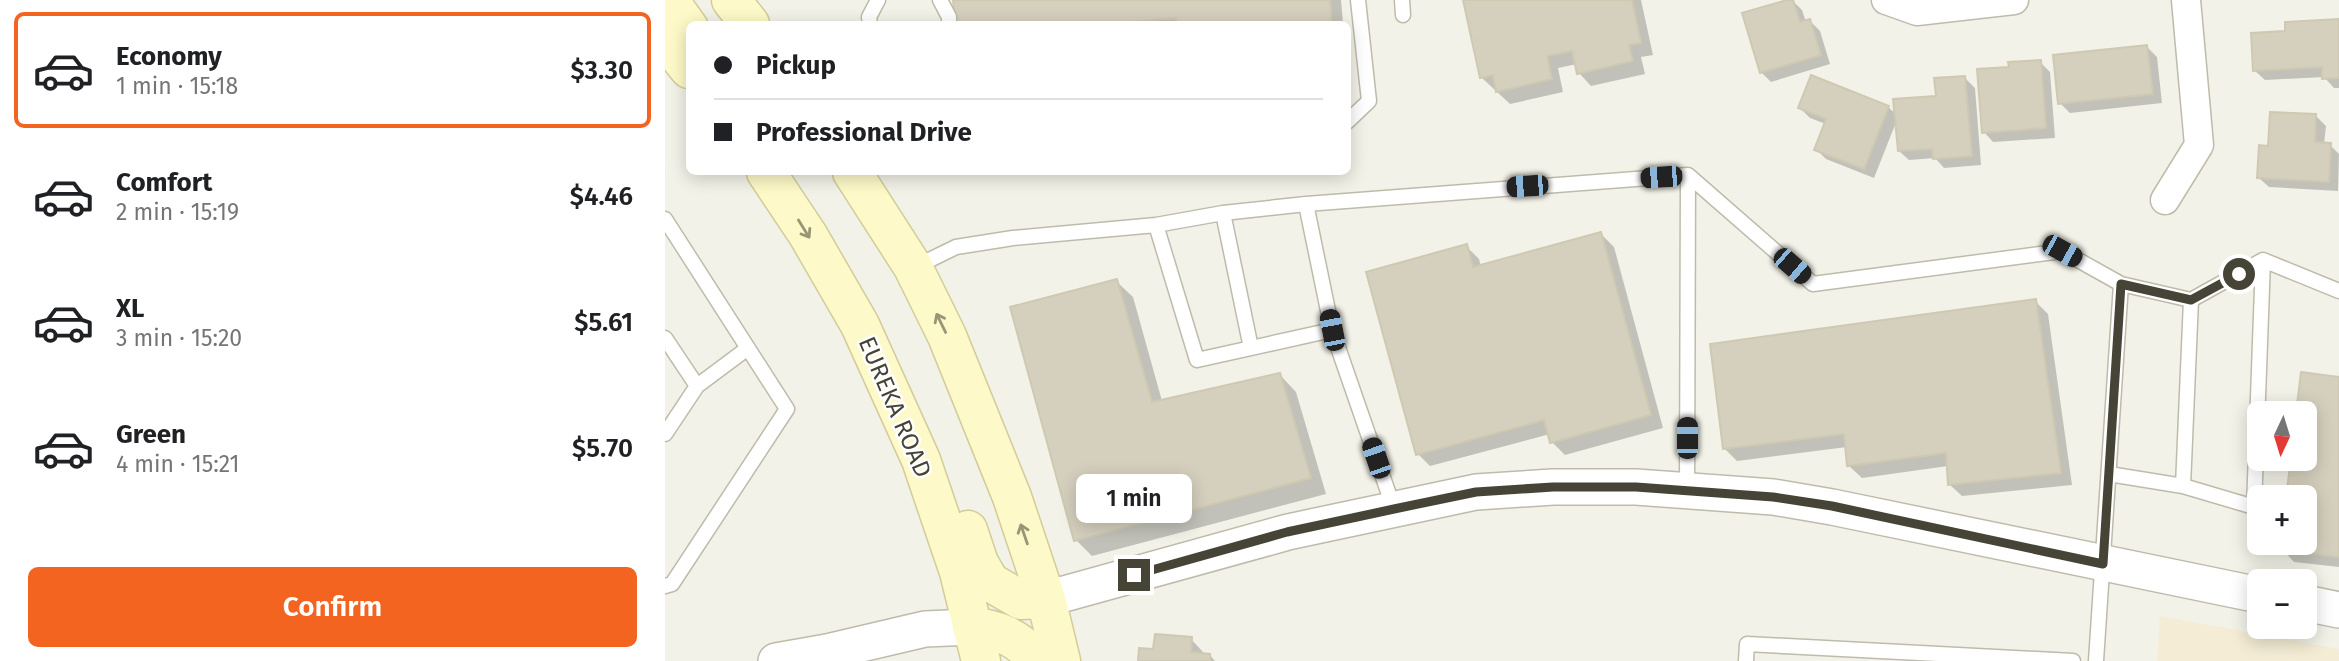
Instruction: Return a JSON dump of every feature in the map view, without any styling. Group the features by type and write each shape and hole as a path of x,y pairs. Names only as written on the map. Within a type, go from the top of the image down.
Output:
{"main road":[{"path":"669,0 686,24"},
{"path":"731,0 748,21"},
{"path":"665,39 686,65"},
{"name":"EUREKA ROAD","path":"769,175 860,324 921,460 959,572 976,644"},
{"path":"854,175 913,267 947,336 989,435 1046,599 1061,661"},
{"path":"860,324 902,367 942,459 979,562 991,582 1021,600 1046,599"},
{"path":"976,644 991,628 1008,637 1032,656 1034,661"}],"street":[{"path":"1887,0 1917,11 2014,0"},
{"path":"2165,200 2199,145 2186,0"},
{"path":"1046,599 1287,532 1476,492 1553,487 1636,487 1773,497 1832,506 2247,593"},
{"path":"2317,605 2339,610"},
{"path":"776,661 925,629 976,644"}],"lane":[{"path":"940,0 949,21"},
{"path":"1351,118 1369,101 1358,0"},
{"path":"913,267 956,247 1013,238 1156,225 1223,213 1306,204 1688,175 1813,284 2062,251 2121,284 2191,300 2263,260"},
{"path":"1687,491 1688,175"},
{"path":"1306,204 1332,330 1394,509"},
{"path":"1223,213 1251,348"},
{"path":"665,219 787,409 671,584 665,586"},
{"path":"1156,225 1197,360 1332,330"},
{"path":"2109,474 2183,486 2254,506 2263,260"},
{"path":"2263,260 2339,291"},
{"path":"2096,661 2121,284"},
{"path":"2183,486 2191,300"},
{"path":"665,338 697,386"},
{"path":"665,434 697,386 748,348"},
{"path":"1746,661 1748,644 1953,658 2073,661"}],"shaded area":[{"path":"2160,616 2247,632 2247,639 2285,639 2339,649 2339,661 2157,661"}],"building":[{"path":"953,0 1330,0 1332,21 1176,21 1176,18 1141,21 955,21"},
{"path":"1463,0 1632,0 1641,43 1629,45 1633,61 1577,74 1572,51 1547,56 1552,79 1496,92 1493,75 1480,78"},
{"path":"1793,0 1800,22 1810,19 1821,55 1760,73 1742,13"},
{"path":"2339,19 2339,78 2322,79 2322,67 2253,71 2251,33 2285,31 2285,22"},
{"path":"2147,45 2153,94 2058,104 2053,55"},
{"path":"2041,60 2046,128 1982,133 1977,69 2009,67 2008,62"},
{"path":"1811,75 1889,106 1864,169 1814,150 1826,119 1798,108"},
{"path":"1965,76 1972,156 1933,159 1932,149 1898,151 1893,99 1936,96 1934,78"},
{"path":"2270,112 2316,114 2315,142 2331,143 2329,182 2257,178 2259,145 2268,146"},
{"path":"1601,232 1651,415 1550,443 1544,420 1416,455 1366,272 1467,244 1473,267"},
{"path":"1117,279 1152,402 1280,373 1311,478 1074,541 1010,307"},
{"path":"2036,299 2061,473 1948,485 1946,453 1847,466 1844,434 1723,449 1710,344"},
{"path":"2301,372 2339,377 2339,557 2317,554 2317,485 2288,485 2289,471 2317,471 2317,401 2297,401"},
{"path":"1155,634 1192,637 1191,652 1210,654 1210,661 1138,661 1139,648 1153,649"}],"route":[{"path":"1134,575 1287,532 1394,509 1476,492 1553,487 1636,487 1773,497 1832,506 2103,564 2121,284 2191,300 2239,274"}]}
